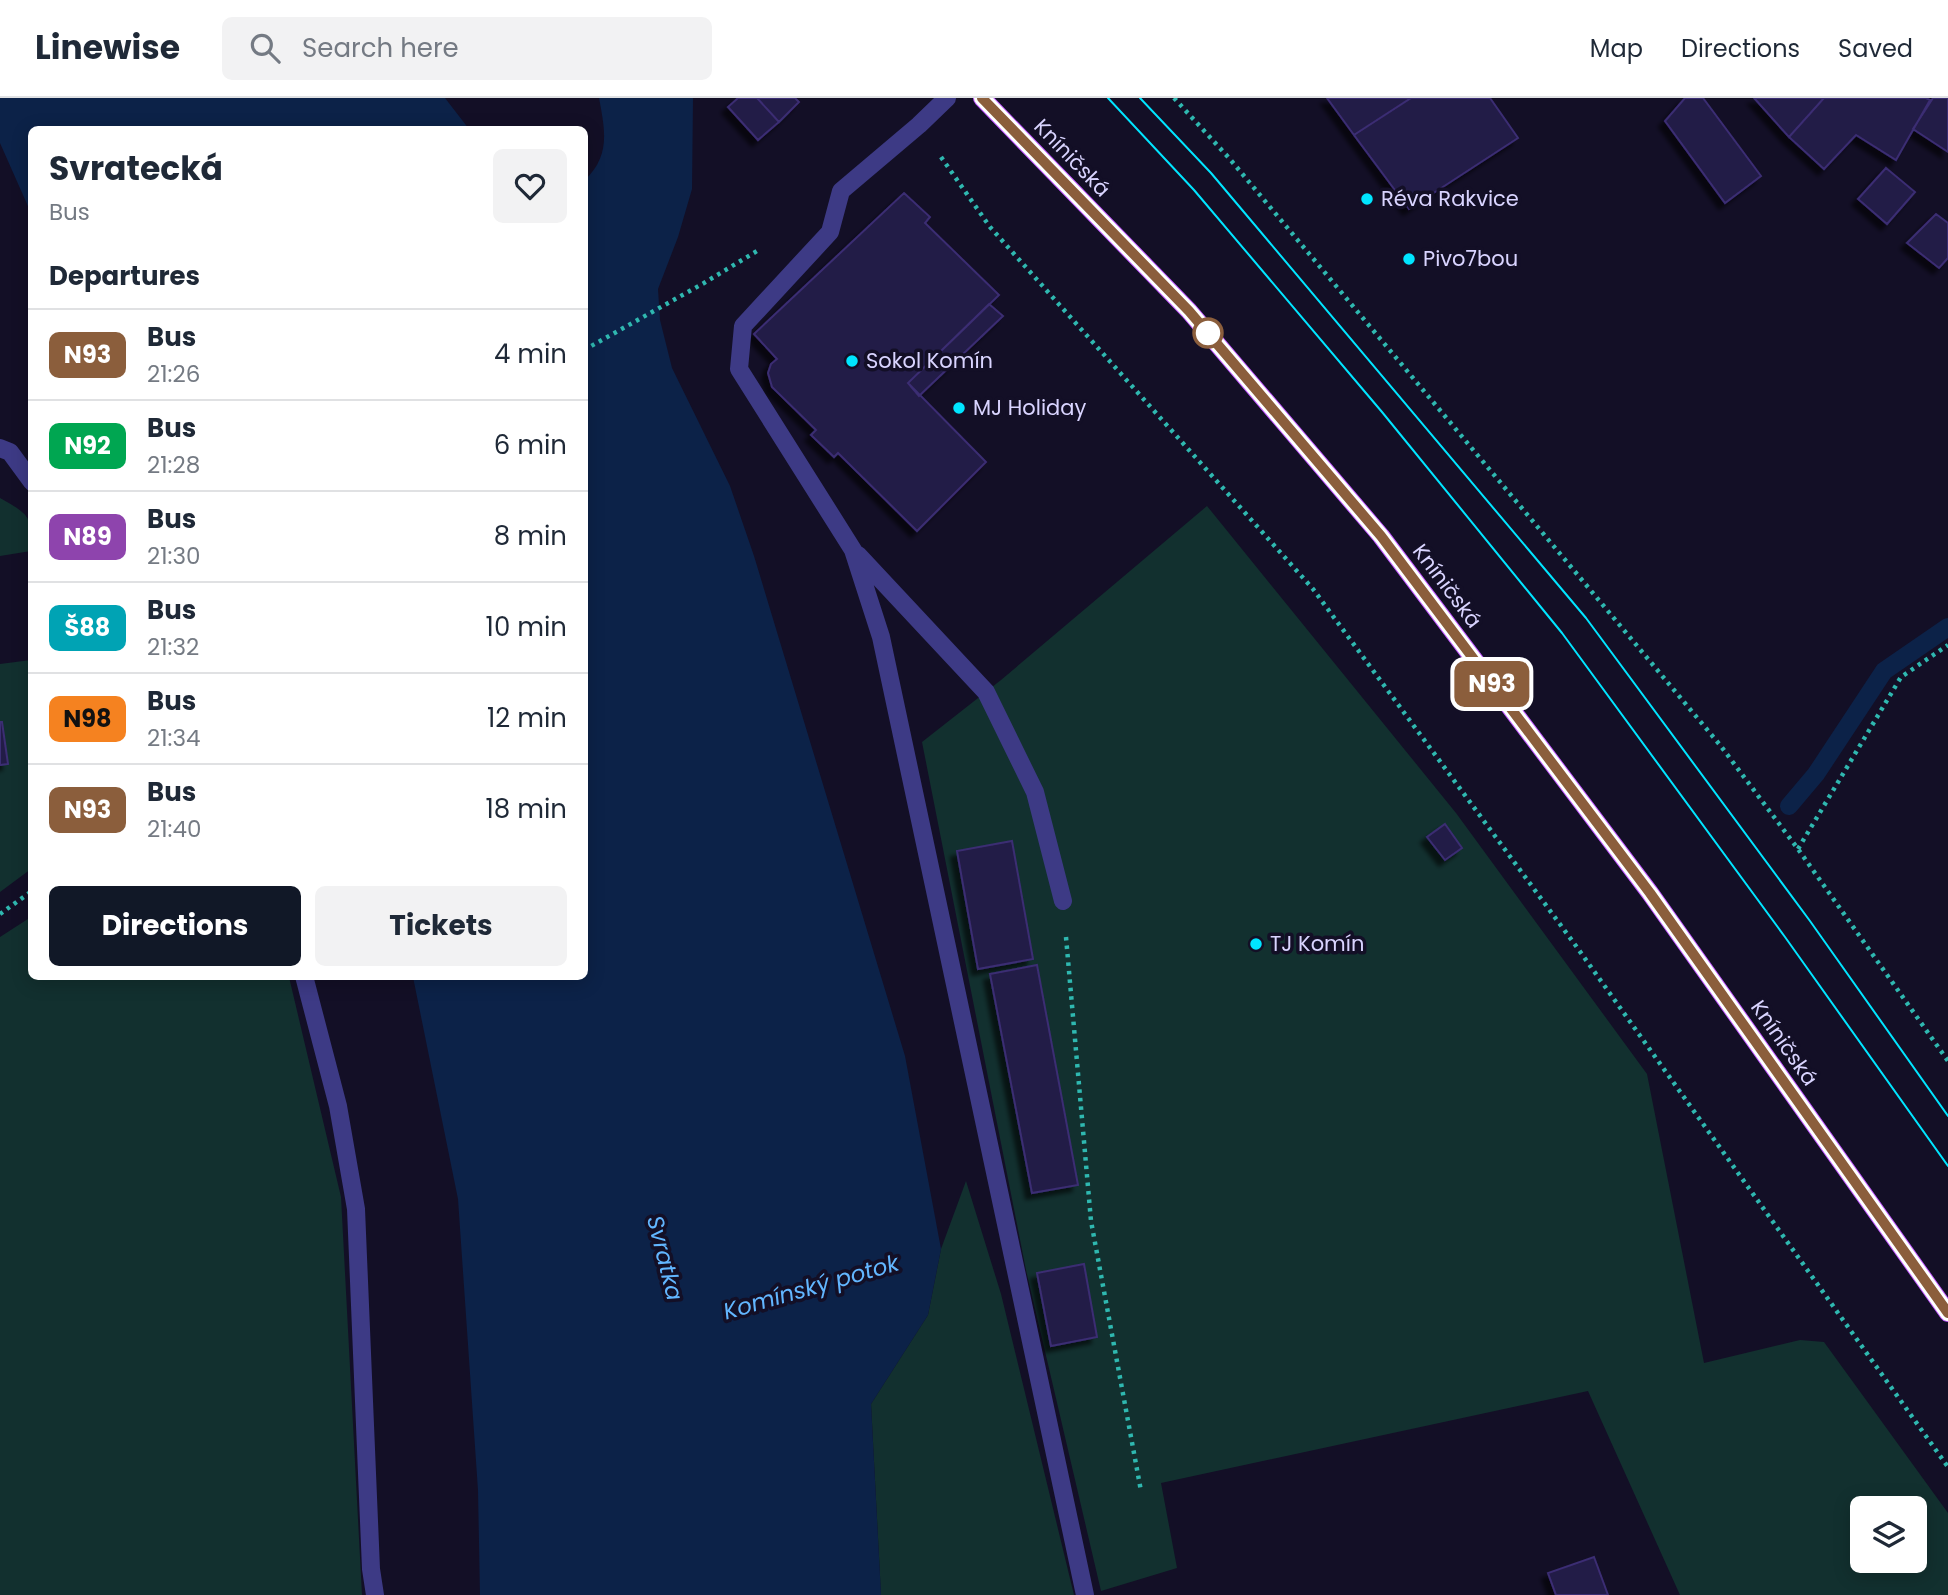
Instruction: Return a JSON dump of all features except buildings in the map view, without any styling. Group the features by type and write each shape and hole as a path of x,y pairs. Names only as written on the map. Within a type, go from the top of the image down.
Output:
{"main road":[{"name":"Kníničská","path":"982,98 1189,311 1381,536 1650,893 1948,1313"}],"lane":[{"path":"947,98 841,191 830,232 743,326 739,369 853,550 986,692 1035,792 1063,901"},
{"path":"0,448 10,453 28,477"},
{"path":"853,550 881,637 1085,1595"},
{"path":"305,980 338,1106 356,1209 371,1569 375,1595"}],"path":[{"path":"1174,98 1229,158 1720,745 1798,849 1948,1061"},
{"path":"919,125 990,227 1313,589 1576,946 1948,1467"},
{"path":"588,348 704,283"},
{"path":"1798,849 1900,677 1948,645"},
{"path":"0,914 28,894"},
{"path":"1063,901 1091,1221 1141,1491"}],"green space":[{"path":"0,498 18,509 28,520 28,551 0,556"},
{"name":"TJ Komín","path":"1207,506 1456,813 1647,1074 1704,1363 1800,1340 1824,1342 1948,1513 1948,1595 1680,1595 1588,1391 1161,1483 1177,1568 1101,1591 1026,1270 922,742 1001,680"},
{"path":"28,660 28,871 0,892 0,664"},
{"path":"28,919 28,980 290,980 341,1197 362,1595 0,1595 0,937"},
{"path":"966,1181 1001,1294 1074,1595 881,1595 871,1404 928,1315 941,1249"}],"water":[{"path":"0,98 445,98 467,126 28,126 28,206 0,143"},
{"name":"Svratka","path":"599,98 693,98 692,189 678,237 658,289 660,320 672,368 730,486 754,556 905,1056 941,1249 928,1315 871,1404 881,1595 480,1595 478,1490 458,1199 414,980 588,980 588,177 599,162 602,152 603,121"}],"waterway":[{"name":"Komínský potok","path":"1789,806 1816,774 1884,671 1948,627"}],"tram line":[{"path":"1108,98 1194,190 1382,412 1562,633 1785,937 1948,1166"},
{"path":"1140,98 1211,173 1586,618 1810,921 1948,1116"}],"bus line":[{"name":"N93","path":"982,98 1189,311 1381,536 1650,893 1948,1313"}],"place":[{"name":"Réva Rakvice","path":"1367,199"},
{"name":"Pivo7bou","path":"1409,259"},
{"name":"Sokol Komín","path":"852,361"},
{"name":"MJ Holiday","path":"959,408"},
{"name":"TJ Komín","path":"1256,944"}]}
